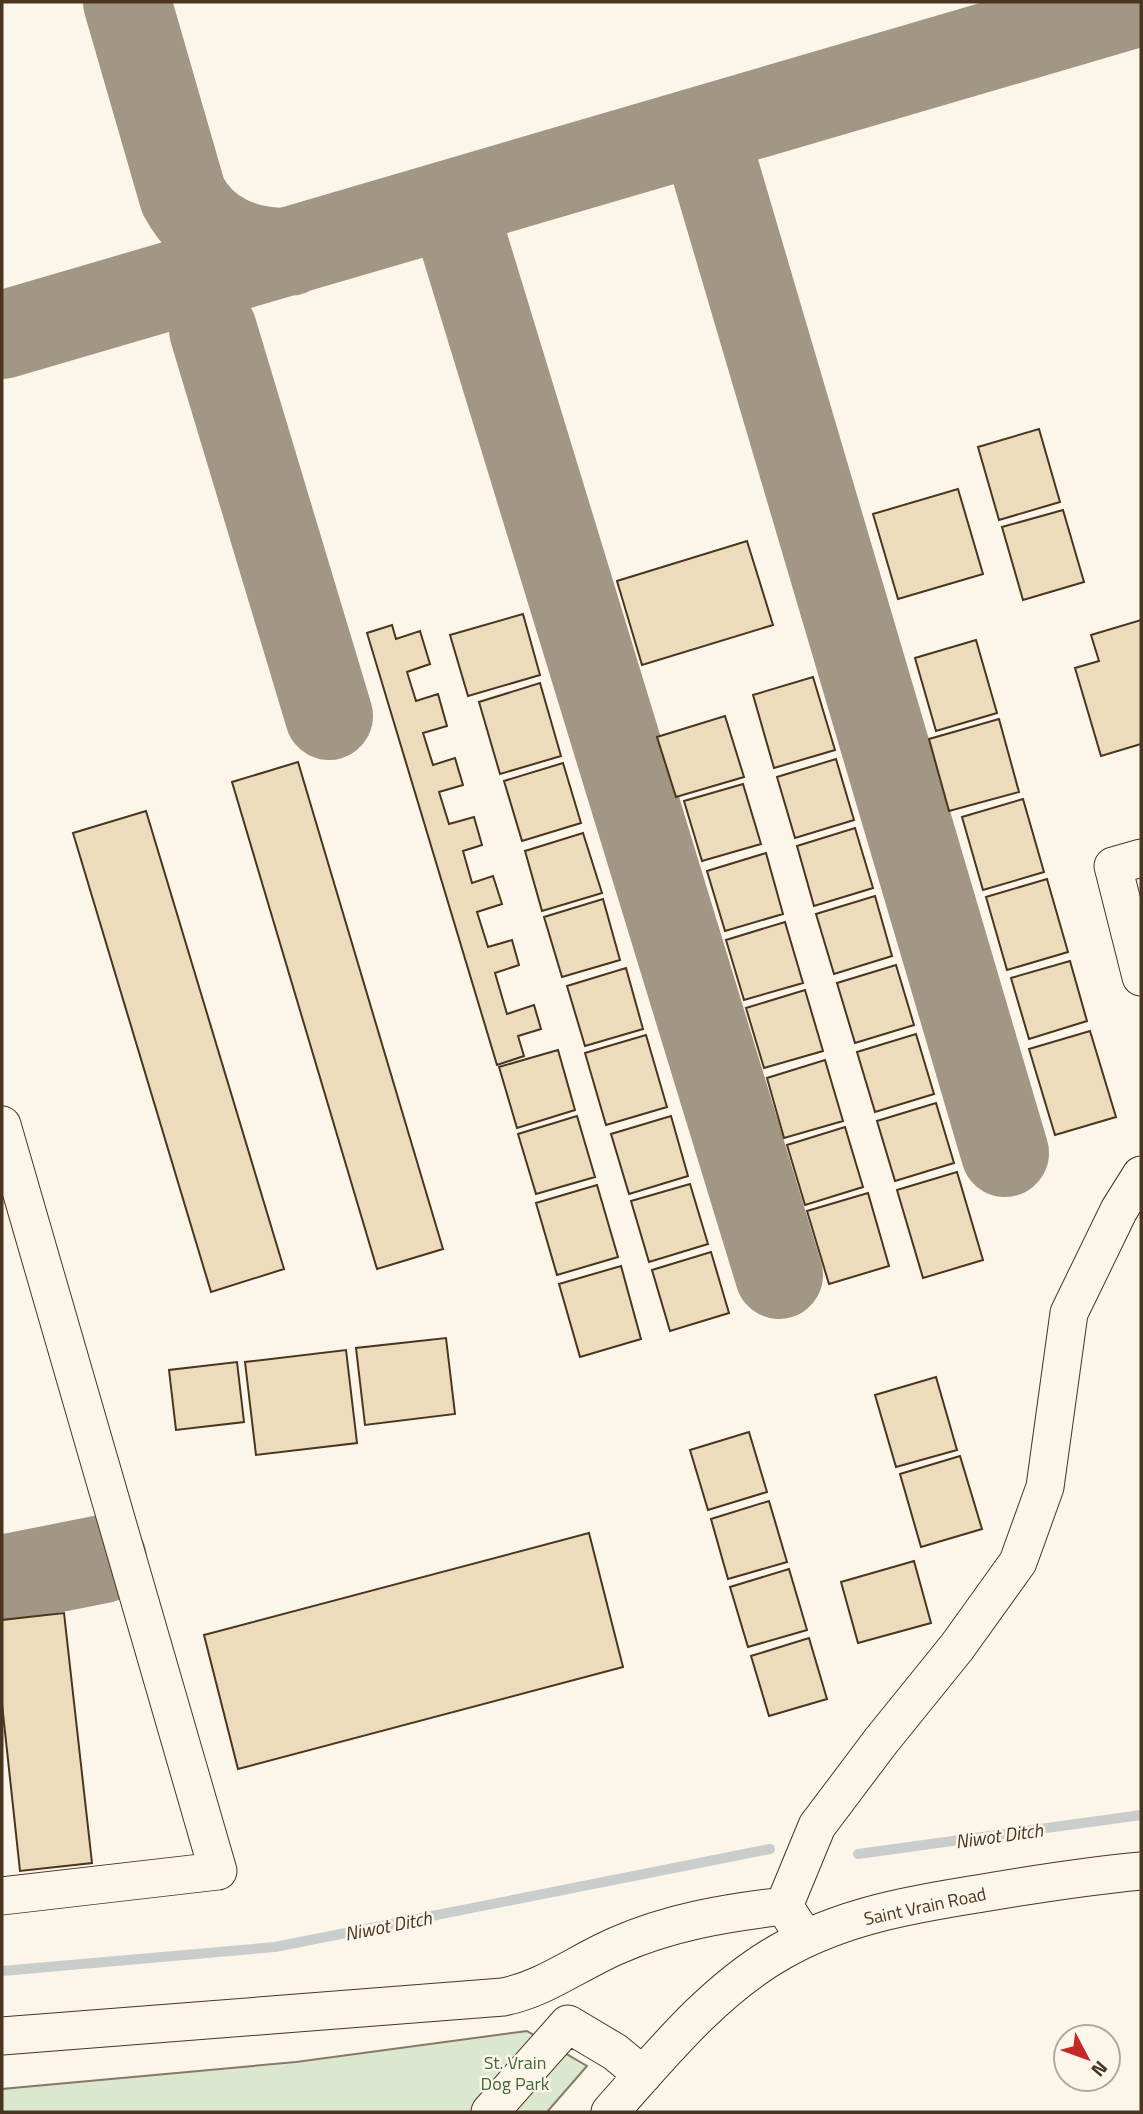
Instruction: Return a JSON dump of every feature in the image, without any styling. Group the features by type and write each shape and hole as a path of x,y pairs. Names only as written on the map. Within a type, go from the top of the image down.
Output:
{"street":[{"path":"1141,858 1114,866 1141,977"},
{"path":"2,1125 218,1871 2,1896"},
{"path":"784,1906 817,1826 957,1647 1018,1562 1045,1487 1069,1313 1119,1210 1141,1175"},
{"name":"Saint Vrain Road","path":"610,2112 722,1994 777,1953 805,1938 904,1906 1082,1877 1141,1871"},
{"path":"784,1906 805,1938"},
{"path":"2,2036 503,1997 539,1987 613,1947 668,1926 717,1914 784,1906"},
{"path":"490,2112 568,2024 615,2052 643,2075"}],"green space":[{"name":"St. Vrain Dog Park","path":"527,2031 587,2066 547,2112 2,2112 2,2089 296,2062"}],"building":[{"path":"1039,429 1060,502 999,520 978,447"},
{"path":"958,489 983,574 898,599 873,514"},
{"path":"1063,510 1084,582 1023,600 1002,527"},
{"path":"747,541 773,625 642,665 617,581"},
{"path":"523,614 540,675 468,696 450,635"},
{"path":"1141,620 1141,744 1101,756 1075,668 1099,661 1091,635"},
{"path":"392,625 396,639 420,631 430,664 407,672 416,701 438,694 447,726 423,733 433,765 455,758 463,785 439,792 449,824 474,817 482,845 463,851 472,883 493,876 502,904 477,912 488,947 512,940 519,965 495,973 507,1014 534,1005 541,1029 518,1036 524,1056 497,1065 367,633"},
{"path":"976,640 997,713 936,731 915,658"},
{"path":"813,677 835,750 774,768 753,695"},
{"path":"540,683 561,756 500,774 479,702"},
{"path":"725,716 744,777 676,797 657,737"},
{"path":"999,719 1019,792 949,811 929,739"},
{"path":"836,759 854,820 795,838 777,777"},
{"path":"298,762 443,1249 377,1269 232,782"},
{"path":"563,763 581,823 522,841 504,781"},
{"path":"743,784 761,844 702,861 684,801"},
{"path":"1023,799 1044,872 983,890 962,817"},
{"path":"146,811 284,1269 211,1292 73,833"},
{"path":"855,828 873,888 814,906 797,846"},
{"path":"583,833 602,893 542,911 525,851"},
{"path":"766,853 783,914 725,931 707,871"},
{"path":"1047,879 1068,952 1007,970 986,897"},
{"path":"875,896 892,956 834,974 816,914"},
{"path":"603,899 620,960 562,977 544,917"},
{"path":"785,922 803,983 744,1000 726,940"},
{"path":"1070,961 1087,1021 1029,1039 1011,978"},
{"path":"896,965 914,1025 855,1043 837,983"},
{"path":"626,968 643,1029 585,1046 567,986"},
{"path":"805,990 823,1051 764,1068 746,1008"},
{"path":"1090,1031 1116,1117 1055,1135 1029,1049"},
{"path":"916,1034 934,1094 875,1112 857,1052"},
{"path":"646,1035 667,1107 606,1125 585,1053"},
{"path":"558,1050 575,1110 517,1128 499,1067"},
{"path":"825,1060 843,1121 784,1138 767,1078"},
{"path":"936,1103 954,1163 895,1181 877,1121"},
{"path":"577,1116 595,1177 536,1194 518,1134"},
{"path":"671,1116 688,1176 629,1194 611,1134"},
{"path":"845,1127 863,1187 805,1205 787,1145"},
{"path":"957,1172 983,1260 923,1278 897,1190"},
{"path":"690,1184 708,1244 649,1262 631,1201"},
{"path":"597,1185 618,1257 557,1275 536,1203"},
{"path":"868,1193 889,1266 829,1284 807,1211"},
{"path":"711,1252 729,1313 670,1331 652,1270"},
{"path":"621,1266 641,1339 580,1357 559,1284"},
{"path":"446,1338 455,1414 365,1425 356,1348"},
{"path":"346,1350 357,1443 256,1455 245,1362"},
{"path":"237,1362 244,1422 176,1430 169,1370"},
{"path":"936,1377 957,1450 896,1467 875,1395"},
{"path":"749,1432 767,1492 708,1510 690,1450"},
{"path":"960,1456 982,1529 921,1547 900,1474"},
{"path":"769,1501 787,1562 728,1579 711,1519"},
{"path":"589,1533 623,1667 238,1769 204,1635"},
{"path":"914,1561 931,1623 858,1643 841,1582"},
{"path":"789,1569 807,1630 748,1647 730,1587"},
{"path":"64,1613 92,1863 20,1871 2,1704 2,1620"},
{"path":"809,1638 827,1699 769,1716 751,1656"}],"waterway":[{"name":"Niwot Ditch","path":"858,1854 1141,1815"},
{"name":"Niwot Ditch","path":"2,1971 275,1947 770,1849"}],"taxiway":[{"path":"127,2 183,196 192,210 214,232 227,239 257,249 289,252"},
{"path":"2,335 1140,2"},
{"path":"715,169 1005,1153"},
{"path":"464,243 779,1275"},
{"path":"213,330 329,716"},
{"path":"2,1579 103,1559"}]}
